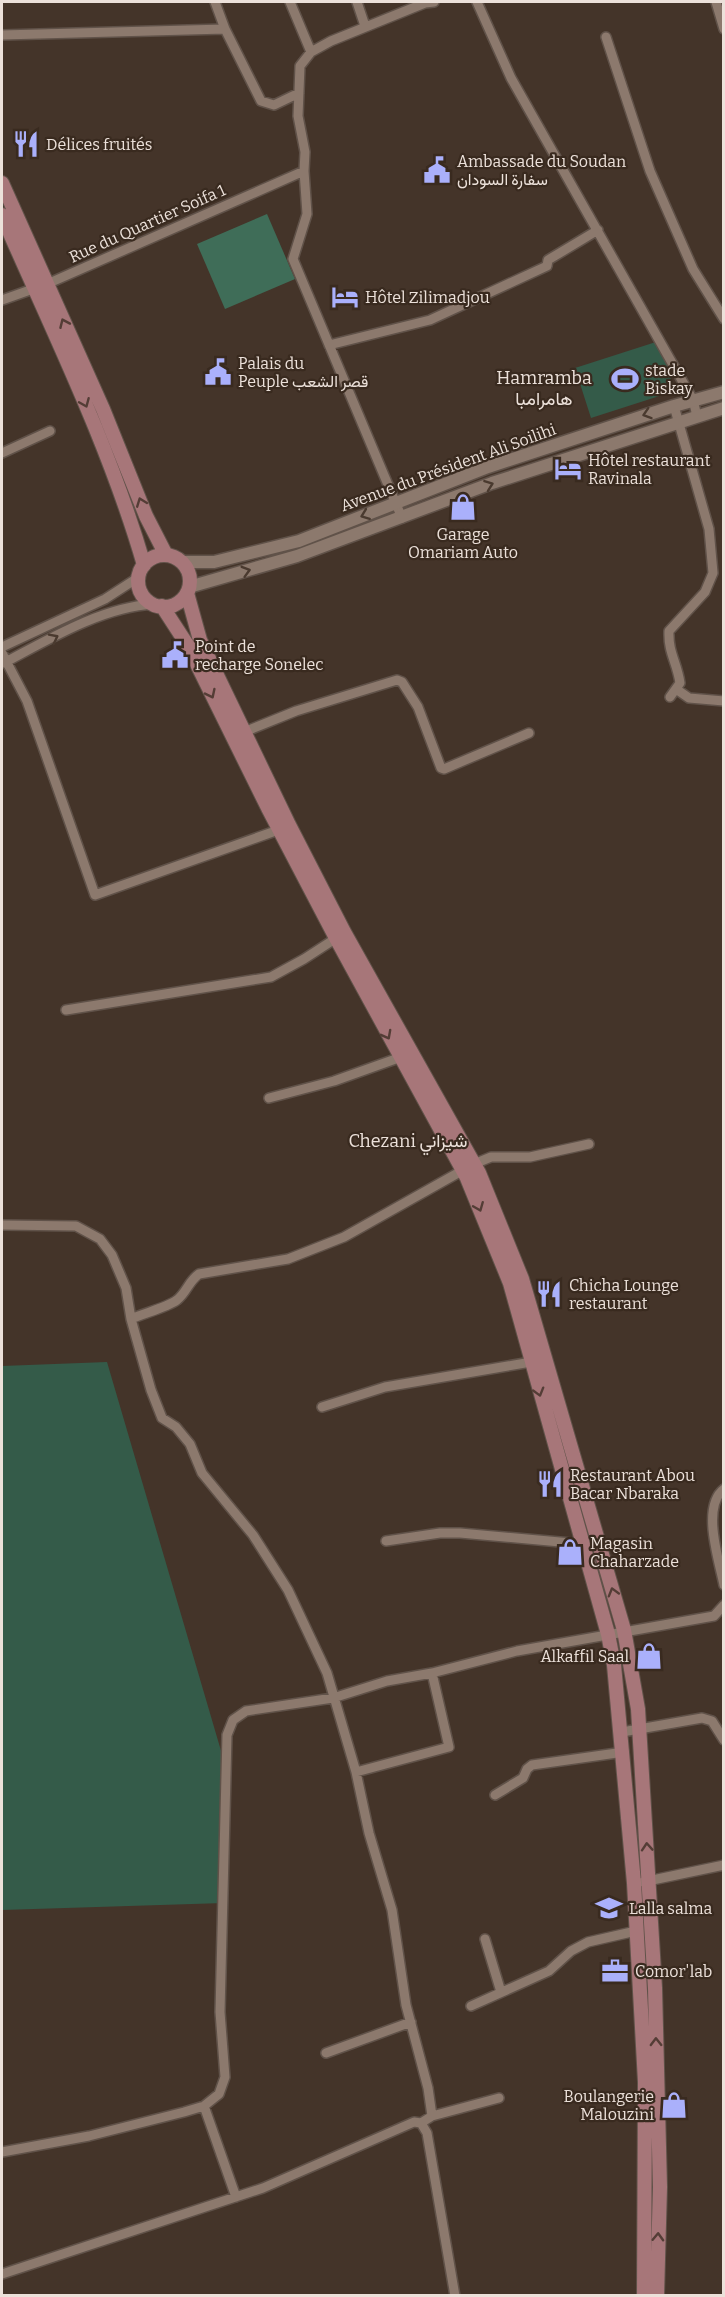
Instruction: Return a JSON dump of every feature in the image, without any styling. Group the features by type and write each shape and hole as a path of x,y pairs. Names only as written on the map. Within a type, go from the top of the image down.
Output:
{"main road":[{"path":"2,183 127,508 141,571 142,593 158,605 188,646 340,935 468,1168 522,1279 538,1361 614,1665 655,1988 660,2187 657,2295"},
{"path":"2,215 111,427 146,516 166,555"},
{"path":"141,571 153,557 166,555 182,562 189,573 188,590 200,640 244,732 284,827"},
{"path":"158,605 176,603 188,590"},
{"path":"538,1361 624,1630 638,1709 642,1882 636,1931 645,2082 644,2295"}],"street":[{"path":"215,2 225,29 261,101 274,105 299,93"},
{"path":"291,2 311,52"},
{"path":"357,2 365,26"},
{"path":"402,518 293,259 307,214 304,171 306,161 299,126 300,66 311,52 365,26 428,2"},
{"path":"477,2 511,78 693,400 697,416"},
{"path":"716,2 723,29"},
{"path":"2,35 225,29"},
{"path":"606,37 650,171 693,269 723,319"},
{"name":"Rue du Quartier Soifa 1","path":"2,300 40,286 304,171"},
{"path":"329,345 430,320 548,266 548,260 598,230"},
{"name":"Avenue du Président Ali Soilihi","path":"182,562 214,562 238,558 299,541 488,467 723,392"},
{"path":"674,406 710,529 713,573 705,592 669,631 668,649 678,666 680,683 673,693 689,698 723,701"},
{"name":"Avenue du Président Ali Soilihi","path":"188,590 297,556 492,483 723,408"},
{"path":"2,453 50,431"},
{"path":"2,647 105,599 141,571"},
{"path":"158,605 129,606 97,616 3,660 27,700 95,894 284,827"},
{"path":"244,732 296,711 397,680 402,682 418,707 441,768 444,769 529,733"},
{"path":"66,1010 272,977 340,935"},
{"path":"269,1098 334,1081 405,1056"},
{"path":"131,1319 174,1302 185,1293 189,1281 199,1275 288,1259 345,1237 491,1157 530,1157 589,1144"},
{"path":"2,1225 76,1226 100,1239 112,1255 126,1288 131,1319 151,1390 162,1418 176,1427 190,1444 202,1473 253,1535 288,1590 327,1673 356,1772 369,1833 392,1910 406,2005 428,2088 432,2116"},
{"path":"322,1407 385,1387 538,1361"},
{"path":"723,1489 718,1493 713,1508 713,1530 723,1585"},
{"path":"386,1541 440,1533 460,1533 582,1544"},
{"path":"2,2152 89,2136 204,2106 219,2094 225,2077 220,2012 227,1735 234,1720 246,1711 333,1698 387,1681 432,1673 517,1651 624,1630 714,1616 723,1605"},
{"path":"356,1772 449,1747 432,1673"},
{"path":"622,1732 702,1718 712,1721 723,1740"},
{"path":"495,1795 523,1778 527,1768 532,1765 624,1752"},
{"path":"642,1882 723,1865"},
{"path":"471,2006 549,1971 572,1951 588,1942 636,1931"},
{"path":"485,1939 501,1992"},
{"path":"326,2053 411,2022"},
{"path":"2,2274 263,2188 414,2122 421,2123 432,2116 499,2098"},
{"path":"204,2106 236,2197"},
{"path":"421,2123 427,2133 455,2295"}],"green space":[{"path":"267,214 295,279 225,309 197,244"},
{"name":"stade Biskay","path":"659,341 675,391 591,418 575,368"},
{"path":"107,1362 224,1761 224,1903 2,1910 2,1366"}],"place":[{"name":"Délices fruités","path":"26,144"},
{"name":"Ambassade du Soudan سفارة السودان","path":"437,170"},
{"name":"Hôtel Zilimadjou","path":"345,297"},
{"name":"Palais du Peuple قصر الشعب","path":"218,372"},
{"name":"stade Biskay","path":"625,379"},
{"name":"Hôtel restaurant Ravinala","path":"568,469"},
{"name":"Garage Omariam Auto","path":"463,507"},
{"name":"Point de recharge Sonelec","path":"175,655"},
{"name":"Chicha Lounge restaurant","path":"549,1294"},
{"name":"Restaurant Abou Bacar Nbaraka","path":"550,1484"},
{"name":"Magasin Chaharzade","path":"570,1552"},
{"name":"Alkaffil Saal","path":"649,1656"},
{"name":"Lalla salma","path":"609,1908"},
{"name":"Comor'lab","path":"615,1971"},
{"name":"Boulangerie Malouzini","path":"674,2105"}],"district":[{"name":"Hamramba هامرامبا","path":"544,388"},
{"name":"Chezani شيزاني","path":"408,1141"}]}
